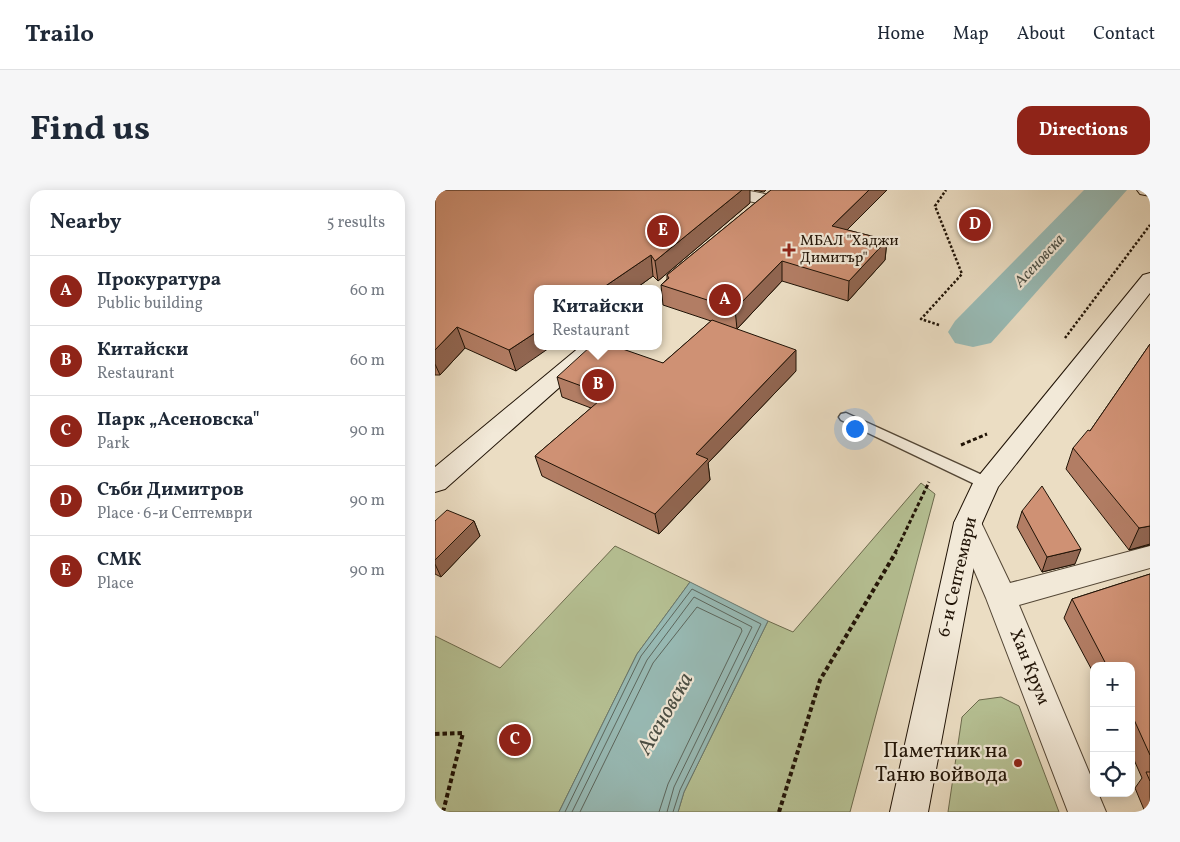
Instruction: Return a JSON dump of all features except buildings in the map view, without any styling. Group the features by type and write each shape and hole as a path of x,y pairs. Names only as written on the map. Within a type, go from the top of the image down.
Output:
{"main road":[{"path":"716,190 767,201"},
{"path":"1145,190 1150,191"},
{"name":"6-и Септември","path":"909,812 968,523 986,484 1150,279"},
{"path":"435,482 590,350"},
{"name":"Хан Крум","path":"968,523 1001,598 1087,812"},
{"path":"1001,598 1150,557"}],"lane":[{"path":"846,417 986,484"}],"path":[{"path":"939,325 921,319 962,274 935,206 946,190"},
{"path":"435,734 463,733 443,812"}],"green space":[{"path":"921,483 935,494 850,812 678,812 684,792 768,621 793,632"},
{"path":"615,546 690,582 637,654 559,812 435,812 435,636 500,668"},
{"path":"1001,697 1019,706 1059,812 948,812 962,717 979,700"}],"water":[{"path":"690,582 768,621 684,792 678,812 559,812 637,654"}],"waterway":[{"name":"Асеновска","path":"973,332 1107,190"}],"place":[{"name":"Съби Димитров","path":"975,225"},
{"name":"СМК","path":"663,231"},
{"name":"МБАЛ \"Хаджи Димитър\"","path":"789,250"},
{"name":"Прокуратура","path":"725,300"},
{"name":"Китайски","path":"598,385"},
{"name":"Парк „Асеновска\"","path":"515,740"},
{"name":"Паметник на Таню войвода","path":"1018,763"}]}
